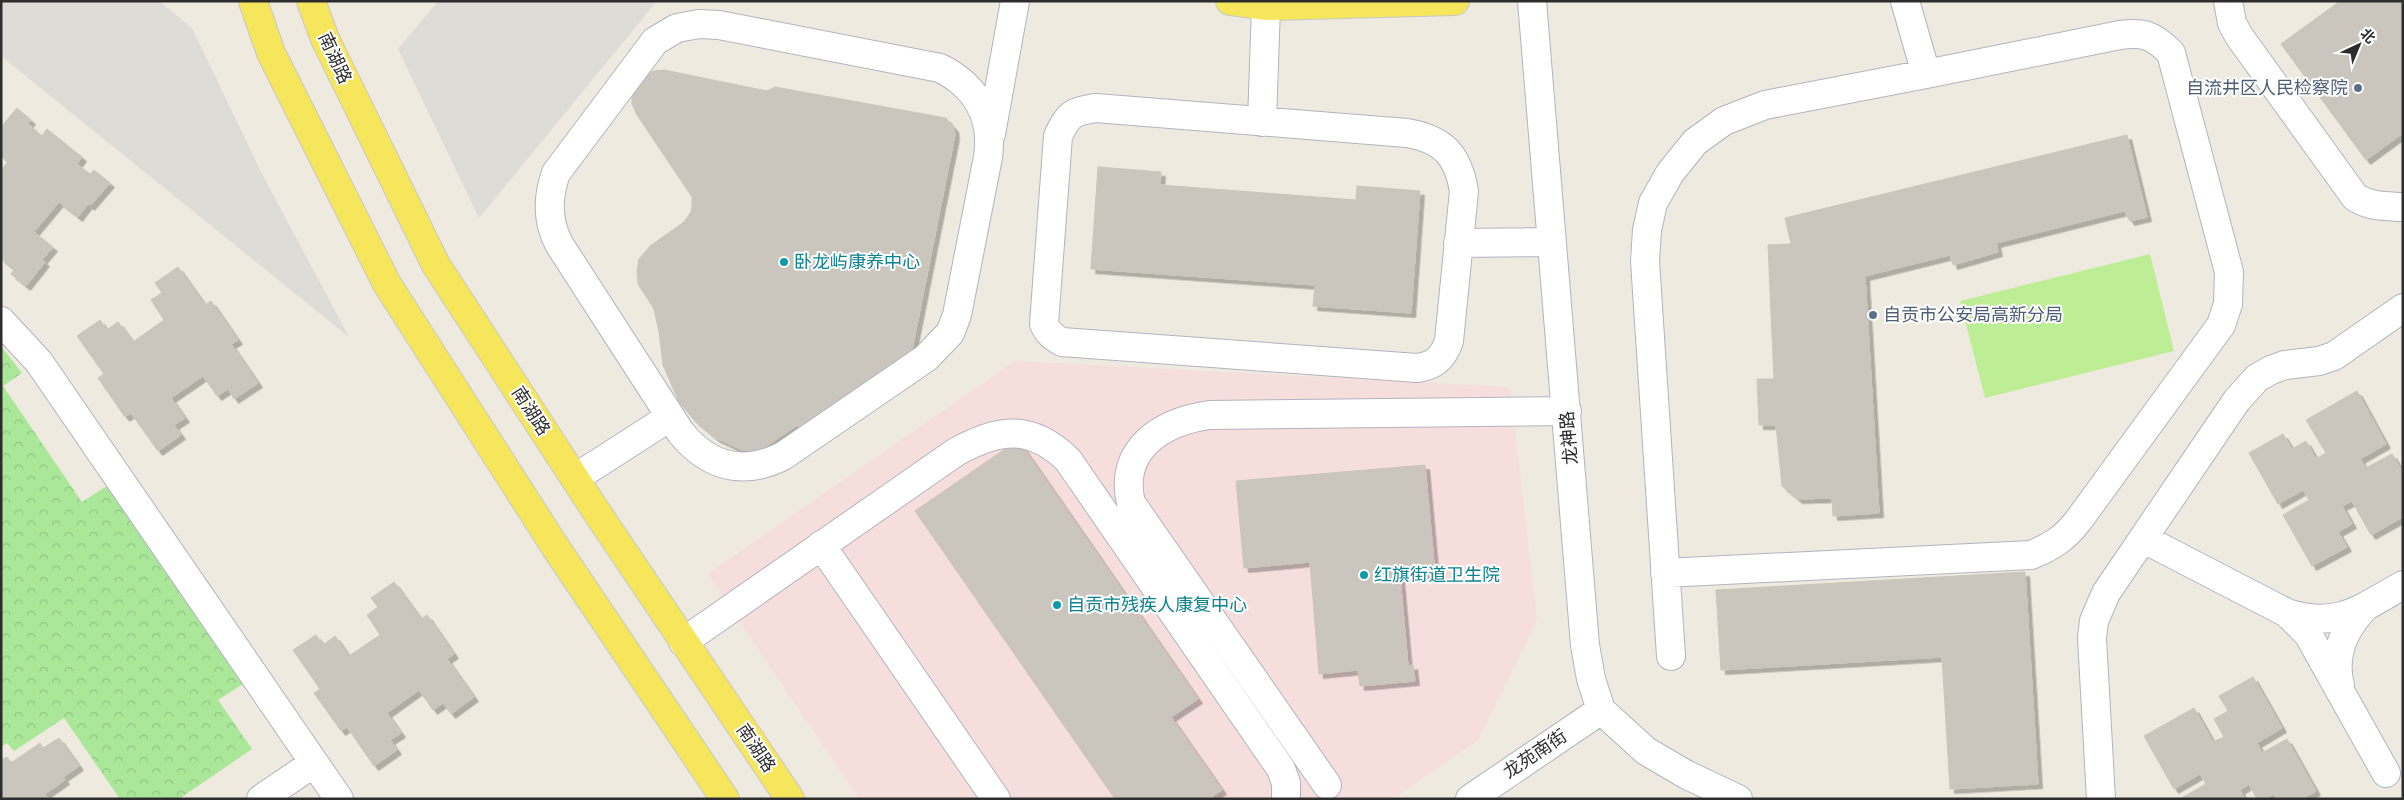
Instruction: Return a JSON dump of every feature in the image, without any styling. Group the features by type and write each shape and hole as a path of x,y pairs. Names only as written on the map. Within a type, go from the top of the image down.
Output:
{"main road":[{"path":"253,1 271,53 387,284 554,545 725,799"},
{"name":"南湖路","path":"311,1 325,39 436,265 574,478 790,799"},
{"path":"1230,1 1266,6 1456,1"}],"street":[{"path":"990,143 987,118 974,94 958,79 940,68 719,25 688,25 676,28 655,41 563,161 552,184 549,208 554,234 559,244 670,417 692,447 704,456 734,466 761,465 783,456 931,353 950,333 957,315 990,143 1015,1"},
{"name":"龙神路","path":"1532,1 1550,242 1567,411 1585,645 1591,679 1601,710 1646,751 1687,776 1738,799"},
{"path":"1906,1 1926,74"},
{"path":"2228,1 2232,23 2239,36 2355,197 2364,203 2403,207"},
{"path":"1262,122 1266,6"},
{"path":"1665,573 2031,555 2052,547 2066,536 2220,325 2228,304 2229,272 2171,52 2158,40 2140,33 2120,35 1765,106 1724,121 1695,142 1670,173 1653,203 1647,230 1645,261 1665,573 1671,656"},
{"path":"1096,108 1262,122 1407,133 1423,136 1438,142 1452,156 1460,171 1464,191 1449,341 1446,351 1430,367 1417,368 1062,342 1047,332 1044,324 1058,136 1071,115 1080,110 1096,108"},
{"path":"1458,243 1550,242"},
{"path":"2101,799 2092,638 2094,621 2106,593 2238,400 2257,378 2285,365 2319,361 2334,356 2403,308"},
{"path":"1,321 39,362 339,799"},
{"path":"1327,785 1130,503 1127,487 1129,469 1138,453 1167,427 1185,419 1209,415 1567,411"},
{"path":"574,478 670,417"},
{"path":"683,642 956,452 990,435 1025,434 1042,439 1068,460 1281,768 1286,783 1286,799"},
{"path":"2144,538 2287,613 2305,618 2324,620 2343,616 2366,606 2403,585"},
{"path":"821,545 996,799"},
{"path":"2343,696 2338,677 2340,648 2349,626 2366,606"},
{"path":"2287,613 2308,634 2386,773"},
{"name":"龙苑南街","path":"1470,799 1601,710"},
{"path":"262,799 314,763"}],"shaded area":[{"path":"1,1 159,1 192,28 261,172 349,337 1,56"},
{"path":"438,1 657,1 479,218 398,49"},
{"path":"1015,361 1510,387 1537,619 1478,740 1393,799 859,799 708,574"}],"green space":[{"path":"2150,254 2174,351 1985,398 1960,301"},
{"path":"1,346 22,373 3,386 82,502 110,484 246,682 218,700 252,749 179,799 120,799 64,718 14,751 7,743 1,747"}],"building":[{"name":"自流井区人民检察院","path":"2340,1 2403,1 2403,133 2366,160 2281,44"},
{"path":"2403,4 2403,70 2371,27"},
{"name":"卧龙屿康养中心","path":"664,70 767,91 775,87 946,118 954,128 955,135 912,350 803,428 796,426 762,449 755,451 742,450 716,438 695,421 679,402 663,365 654,309 638,284 637,271 639,259 650,246 684,222 692,207 692,197 637,115 632,104 632,93 644,75"},
{"path":"17,108 31,120 28,124 42,136 47,129 82,157 77,164 90,174 94,170 110,183 90,206 88,204 78,217 59,202 34,232 53,247 42,260 45,262 26,286 11,274 15,269 1,259 1,170 8,162 1,156 1,127"},
{"path":"2127,135 2147,217 2130,221 2124,211 1996,243 1998,252 1953,265 1950,255 1865,276 1879,513 1833,516 1832,498 1798,499 1782,486 1776,425 1759,425 1757,379 1774,379 1768,245 1791,244 1785,218"},
{"path":"1098,167 1161,172 1160,185 1356,200 1357,186 1420,191 1411,313 1313,306 1315,285 1091,269"},
{"path":"178,267 205,305 211,301 238,340 231,344 258,383 234,399 228,389 217,396 203,376 171,398 185,418 174,425 181,435 158,451 131,413 125,417 98,378 104,374 77,336 100,320 107,330 118,322 133,342 164,320 151,300 162,293 155,283"},
{"path":"2357,391 2386,444 2360,459 2366,468 2392,454 2403,473 2403,517 2371,535 2352,501 2342,506 2352,524 2338,532 2347,547 2312,566 2283,515 2309,500 2303,490 2278,504 2249,453 2283,434 2292,449 2306,441 2316,459 2326,453 2306,420"},
{"name":"自贡市残疾人康复中心","path":"1018,440 1198,699 1171,717 1222,790 1209,799 1115,799 915,511"},
{"name":"红旗街道卫生院","path":"1425,465 1435,574 1400,577 1408,666 1413,665 1415,681 1360,686 1358,670 1319,674 1310,562 1244,568 1236,481"},
{"path":"2025,572 2038,784 1950,789 1942,657 1721,670 1716,590"},
{"path":"394,582 421,619 427,615 454,654 447,659 474,697 451,714 443,703 433,710 419,690 387,713 401,733 390,740 397,750 374,766 347,727 341,731 314,693 320,689 293,650 316,635 323,645 335,636 349,656 380,635 367,615 378,607 371,598"},
{"path":"2253,677 2282,728 2257,743 2262,753 2287,739 2316,791 2302,799 2276,799 2274,794 2265,799 2257,799 2249,784 2240,790 2245,799 2180,799 2206,784 2200,774 2174,789 2144,736 2194,708 2213,742 2224,737 2214,719 2228,711 2219,696"},
{"path":"59,738 79,766 63,777 65,780 45,794 49,799 1,799 1,760 7,757 11,763 40,743 43,748"}],"place":[{"name":"自流井区人民检察院","path":"2358,88"},
{"name":"卧龙屿康养中心","path":"784,262"},
{"name":"自贡市公安局高新分局","path":"1873,315"},
{"name":"红旗街道卫生院","path":"1364,575"},
{"name":"自贡市残疾人康复中心","path":"1057,605"}]}
